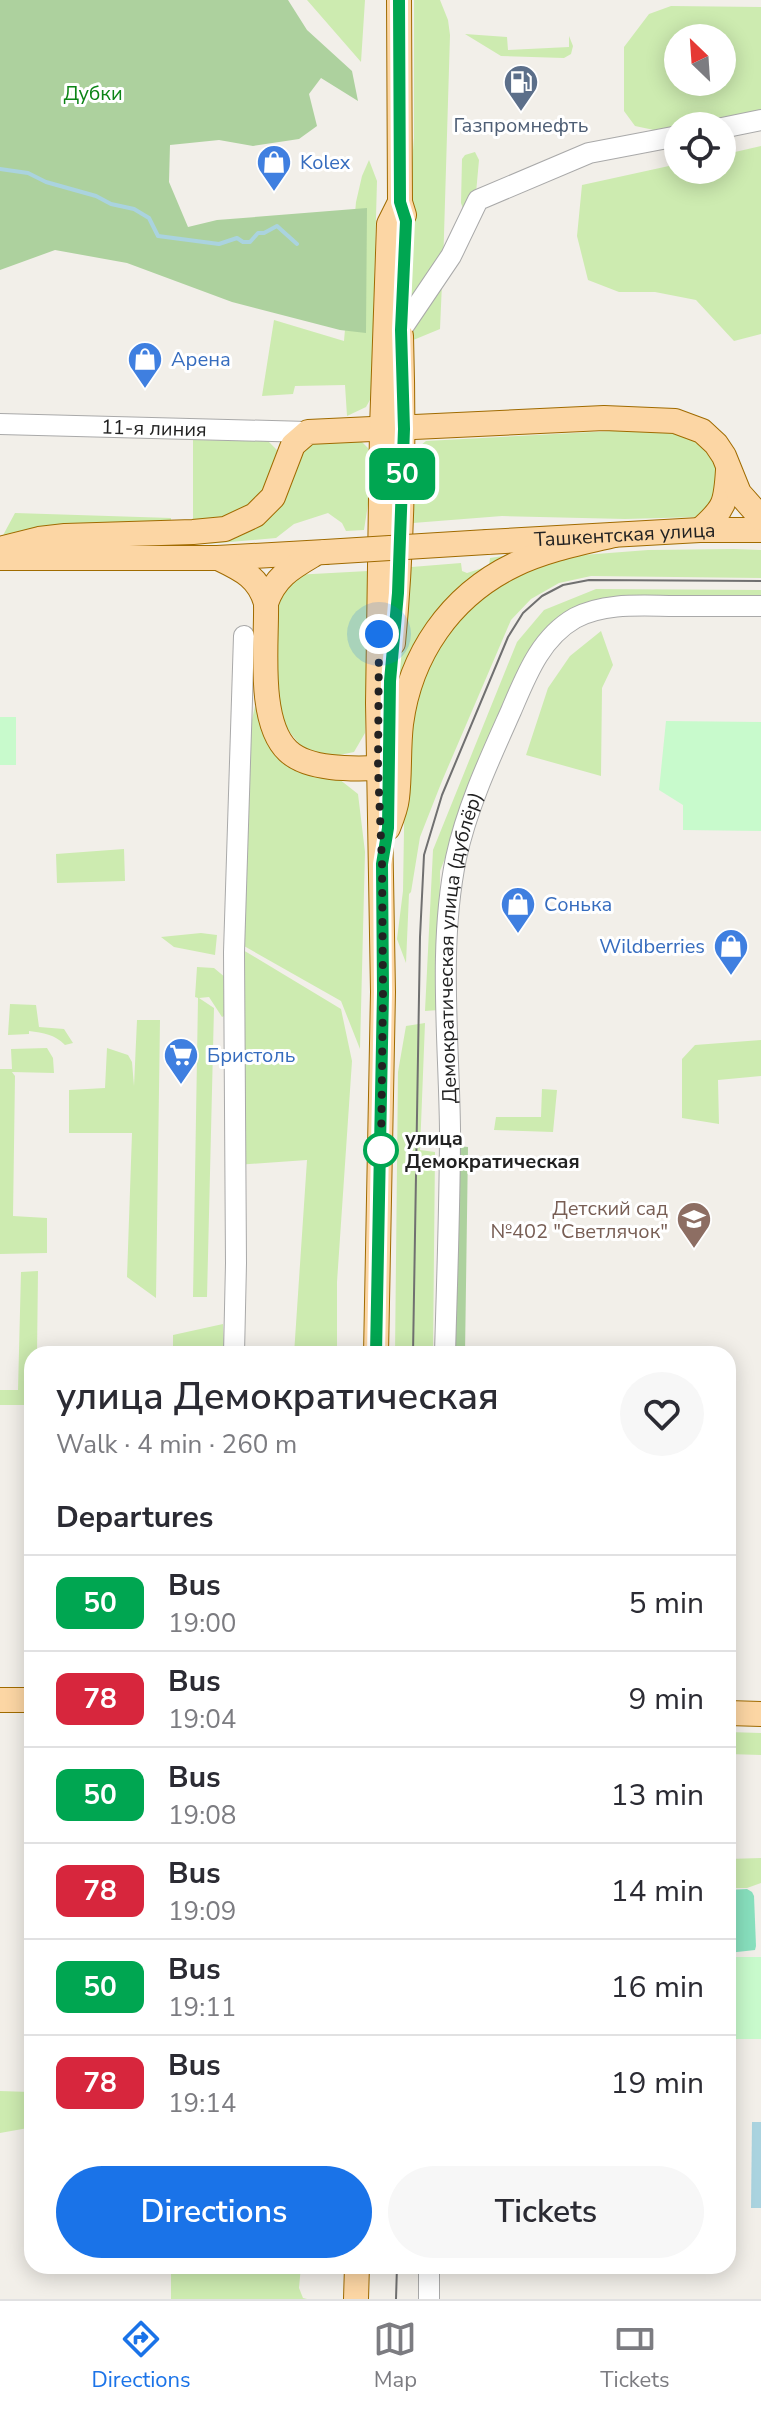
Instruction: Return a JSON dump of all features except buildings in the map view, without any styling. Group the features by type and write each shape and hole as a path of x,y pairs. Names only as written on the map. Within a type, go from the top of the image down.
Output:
{"main road":[{"path":"376,1346 383,992 378,768 406,221 400,202 399,0"},
{"path":"382,864 388,828 390,681 398,593 389,224 400,202"},
{"path":"0,549 65,536 225,529 255,515 273,497 293,445 308,432 604,418 675,421 702,431 724,456 739,493 761,518"},
{"path":"700,530 719,513 726,496 728,470"},
{"name":"Ташкентская улица","path":"217,558 700,530 761,530"},
{"path":"388,828 397,802 401,723 416,664 447,616 473,590 516,564 614,535"},
{"path":"266,603 272,587 282,575 322,552"},
{"path":"0,558 217,558 244,570 256,580 266,603 267,710 275,734 289,752 308,762 350,769 378,768"},
{"path":"0,1700 24,1700"},
{"path":"736,1713 761,1714"},
{"path":"356,2299 357,2274"}],"street":[{"path":"736,125 761,120"},
{"path":"401,330 451,256 478,200 589,153 664,139"},
{"name":"11-я линия","path":"0,424 308,432"},
{"name":"Демократическая улица (дублёр)","path":"445,1346 450,1137 446,1020 449,911 456,858 469,811 532,662 552,637 574,619 598,609 624,606 761,606"},
{"path":"234,1346 234,952 244,636"},
{"path":"429,2274 429,2299"}],"green space":[{"name":"Дубки","path":"0,0 288,0 307,30 352,71 358,101 321,78 309,94 317,126 299,139 253,146 219,140 170,145 169,182 188,227 217,220 367,208 366,333 340,330 232,302 127,263 55,250 0,270"},
{"path":"307,0 365,0 361,62"},
{"path":"414,0 440,0 450,35 443,268 405,316 414,138"},
{"path":"671,6 761,7 761,114 736,120 736,112 664,112 664,132 635,126 624,111 624,47 649,14"},
{"path":"465,34 507,37 508,50 569,47 569,36 573,46 571,54 564,58 501,56"},
{"path":"761,146 761,334 734,341 696,300 655,292 619,292 588,280 577,236 582,185 664,167 664,184 736,184 736,152"},
{"path":"475,152 479,160 475,204 466,217 461,203 462,159"},
{"path":"369,160 377,181 371,398 366,407 347,416 345,385 295,386 293,394 262,396 274,320 344,341 356,202"},
{"path":"442,283 440,329 406,343 422,310"},
{"path":"650,429 697,443 712,458 716,470 715,490 709,509 698,517 502,516 400,524 410,454 426,441"},
{"path":"193,440 268,441 280,453 273,477 253,506 193,532"},
{"path":"312,440 360,440 371,451 373,472 364,530 346,531 342,523 328,513 294,524 276,538 207,544 228,539 300,447"},
{"path":"15,513 171,518 171,527 1,539"},
{"path":"648,550 761,550 761,578 591,576 559,583 531,599 511,620 420,837 409,894 406,963 397,939 403,891 410,686 486,584 570,556"},
{"path":"510,555 495,567 389,720 399,568 461,563 462,571 467,573 489,566 490,558"},
{"path":"368,571 365,733 354,752 330,757 301,746 284,725 275,689 272,626 280,584 294,575"},
{"path":"596,589 761,590 761,599 599,600 517,675 440,871 439,1010 425,1011 433,850 517,642 544,610"},
{"path":"601,631 613,665 602,688 601,776 526,755 548,688 570,656"},
{"path":"255,706 264,737 285,764 310,775 339,779 358,794 365,852 360,1049 341,1001 244,946 244,795"},
{"path":"0,717 16,717 16,765 0,765"},
{"path":"666,721 761,722 761,831 683,830 683,805 659,790"},
{"path":"124,849 125,881 57,883 56,854"},
{"path":"201,933 217,935 215,955 174,947 161,937"},
{"path":"243,950 341,1009 352,1061 337,1282 337,1346 295,1346 307,1160 236,1165"},
{"path":"197,967 214,968 226,978 228,1014 222,1017 209,997 199,998 214,1008 207,1297 193,1297"},
{"path":"10,1004 36,1005 39,1027 64,1029 73,1043 65,1045 53,1036 29,1031 29,1034 8,1035"},
{"path":"137,1020 160,1020 156,1298 127,1277 132,1133 69,1133 69,1090 105,1088 107,1048 128,1055 132,1062 134,1086"},
{"path":"425,1023 420,1150 435,1152 433,1346 395,1346 398,1072 406,1026"},
{"path":"761,1040 761,1076 718,1080 719,1124 682,1118 682,1059 695,1045"},
{"path":"47,1048 53,1058 54,1073 12,1072 15,1076 13,1216 47,1218 47,1253 0,1254 0,1069 12,1069 11,1049"},
{"path":"542,1089 557,1090 553,1132 494,1130 496,1117 541,1117"},
{"path":"449,1145 468,1147 465,1346 445,1346"},
{"path":"38,1271 37,1346 24,1346 24,1405 0,1405 0,1390 18,1390 21,1272"},
{"path":"223,1324 224,1346 173,1346 173,1335"},
{"path":"736,1732 761,1733 761,1755 736,1754"},
{"path":"761,1858 761,1883 736,1888 736,1859"},
{"path":"747,1889 754,1896 755,1950 736,1952 736,1890"},
{"path":"736,1957 761,1957 761,2039 736,2039"},
{"path":"0,2091 24,2092 24,2129 0,2133"},
{"path":"171,2274 300,2274 299,2288 303,2298 307,2299 171,2299"}],"water":[{"path":"752,2122 761,2122 761,2208 751,2208"}],"waterway":[{"path":"0,169 28,173 46,182 134,209 149,218 158,236 219,244 237,238 250,242 258,233 277,226 297,244"}],"tram line":[{"path":"413,1346 424,855 442,795 508,637 523,613 542,596 563,585 589,580 761,581"},
{"path":"396,2299 397,2274"}],"bus line":[{"name":"50","path":"376,1346 383,992 382,864 388,828 390,681 398,593 404,429 401,330 406,221 400,202 399,0"}],"place":[{"name":"Газпромнефть","path":"521,113"},
{"name":"Kolex","path":"274,193"},
{"name":"Арена","path":"145,390"},
{"name":"Сонька","path":"518,935"},
{"name":"Wildberries","path":"731,977"},
{"name":"Бристоль","path":"181,1086"},
{"name":"улица Демократическая","path":"381,1150"},
{"name":"Детский сад №402 \"Светлячок\"","path":"694,1250"}],"route":[{"path":"379,634 378,768 383,992 381,1150"}]}
